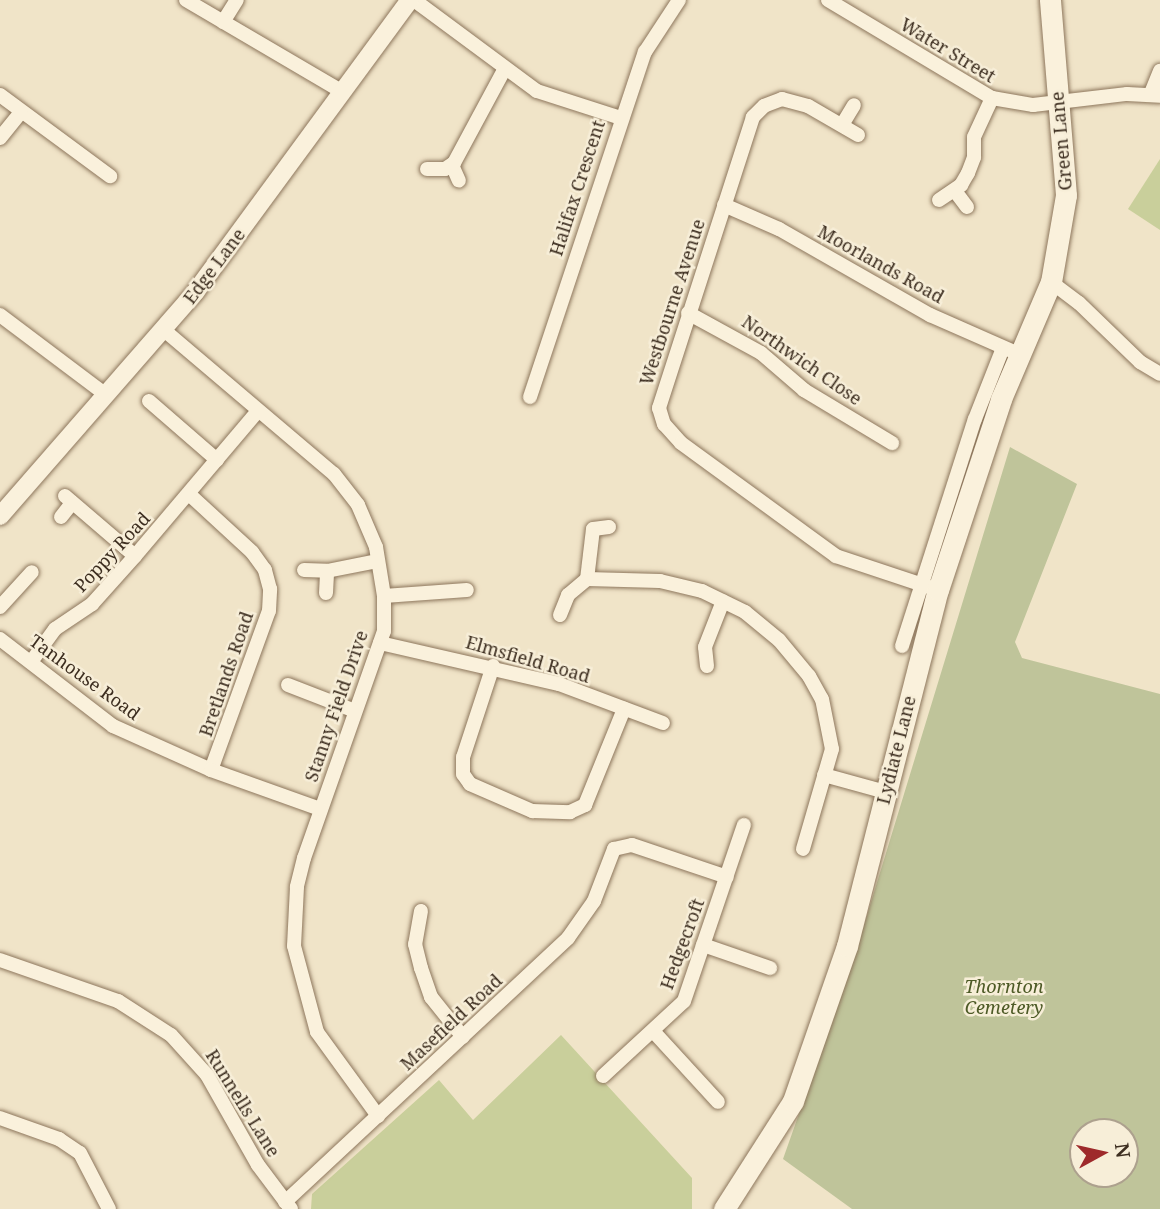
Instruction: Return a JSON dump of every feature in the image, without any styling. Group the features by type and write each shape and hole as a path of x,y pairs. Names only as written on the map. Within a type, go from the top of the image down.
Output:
{"main road":[{"name":"Green Lane","path":"1050,0 1066,195 1051,282"},
{"name":"Lydiate Lane","path":"724,1209 793,1101 847,946 886,792 928,587 1001,398 1012,351 1051,282"}],"street":[{"path":"186,0 343,92"},
{"path":"223,22 237,0"},
{"path":"412,0 503,70 537,91 621,118"},
{"name":"Edge Lane","path":"0,516 164,330 412,0"},
{"name":"Halifax Crescent","path":"530,397 645,51 679,0"},
{"name":"Water Street","path":"828,0 992,98 1033,105 1156,95"},
{"path":"458,181 452,165 503,70"},
{"path":"1156,95 1160,71"},
{"path":"0,95 110,176"},
{"path":"939,200 955,191 974,157 974,137 992,98"},
{"name":"Westbourne Avenue","path":"858,135 808,106 782,99 764,106 753,117 659,408 664,424 681,443 836,556 928,587"},
{"path":"842,125 855,105"},
{"path":"0,138 21,112"},
{"path":"428,169 452,165"},
{"path":"955,191 967,207"},
{"name":"Moorlands Road","path":"723,205 790,235 930,315 1012,351"},
{"path":"1051,282 1140,362 1160,374"},
{"name":"Northwich Close","path":"688,313 751,347 804,390 892,443"},
{"path":"0,315 106,395"},
{"name":"Stanny Field Drive","path":"164,330 334,474 358,505 378,561 384,596 380,643 320,809 297,887 294,946 317,1032 378,1116"},
{"path":"154,410 217,460"},
{"path":"190,495 258,411"},
{"name":"Poppy Road","path":"31,662 55,629 92,604 190,495"},
{"name":"Bretlands Road","path":"190,495 252,552 265,570 270,589 269,611 211,770"},
{"path":"61,517 69,500 135,556"},
{"path":"587,579 593,529 609,527"},
{"path":"304,570 327,571 378,561"},
{"path":"326,593 327,571"},
{"path":"0,607 32,572"},
{"path":"561,615 568,595 587,579 660,581 723,601 745,612 779,640 809,676 828,720 832,749 803,849"},
{"name":"Lydiate Lane","path":"902,646 928,587"},
{"path":"384,596 467,590"},
{"path":"707,666 705,647 723,601"},
{"name":"Tanhouse Road","path":"0,639 113,726 211,770 320,809"},
{"name":"Elmsfield Road","path":"380,643 494,666 663,723"},
{"path":"494,666 463,757 463,774 470,784 532,811 570,812 585,805 624,709"},
{"path":"288,685 355,711"},
{"path":"824,775 886,792"},
{"name":"Hedgecroft","path":"603,1076 684,1001 744,825"},
{"name":"Masefield Road","path":"288,1205 582,922 614,849 632,845 727,877"},
{"path":"421,911 415,944 421,968 431,996 463,1037"},
{"path":"703,945 770,968"},
{"name":"Runnells Lane","path":"0,960 118,1001 171,1035 207,1075 258,1166 288,1205"},
{"path":"653,1031 718,1102"},
{"path":"0,1118 59,1139 80,1153 109,1209"}],"green space":[{"path":"1160,159 1160,230 1128,209"},
{"name":"Thornton Cemetery","path":"1010,447 1077,484 1015,642 1022,658 1160,694 1160,1209 852,1209 783,1159 853,961"},
{"path":"561,1035 692,1178 692,1209 311,1209 312,1194 439,1080 473,1120"}]}
